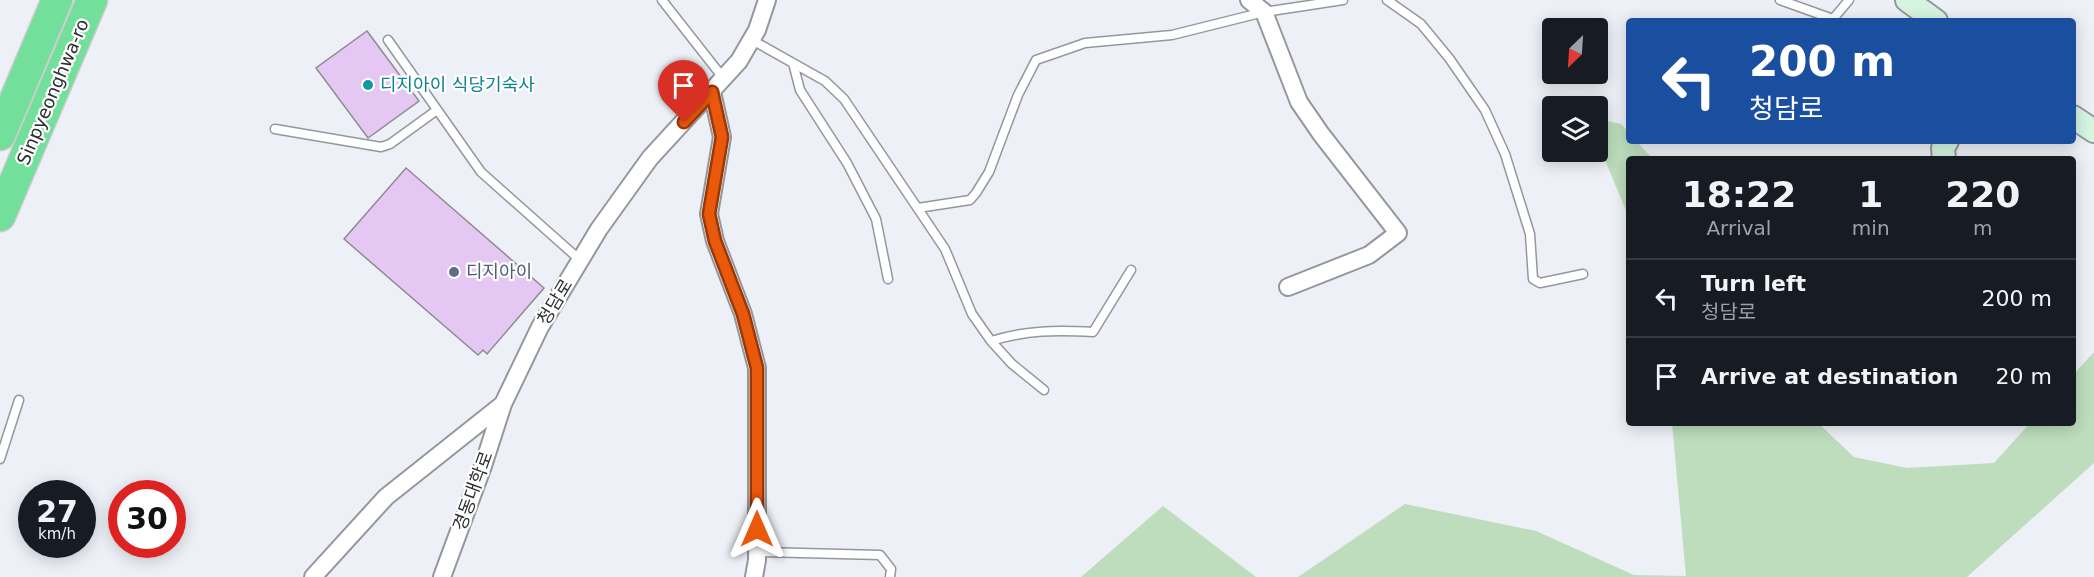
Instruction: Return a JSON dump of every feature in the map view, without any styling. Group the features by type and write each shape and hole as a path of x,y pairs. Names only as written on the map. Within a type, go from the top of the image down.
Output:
{"highway":[{"name":"Sinpyeonghwa-ro","path":"0,135 57,0"},
{"name":"Sinpyeonghwa-ro","path":"0,216 92,0"}],"main road":[{"path":"1907,0 1932,18"},
{"path":"2076,119 2094,131"}],"street":[{"name":"청담로","path":"313,577 386,497 502,404 540,327 599,228 650,158 739,61 752,40 767,0"},
{"path":"1249,0 1264,12 1299,102 1398,233 1369,255 1288,287"},
{"path":"718,86 722,137 709,214 715,241 743,314 757,368 757,552 754,577"},
{"name":"경동대학로","path":"442,577 483,466 502,404"}],"lane":[{"path":"662,0 718,86"},
{"path":"918,207 970,200 976,193 989,172 1018,95 1036,60 1085,43 1172,35 1264,12 1343,0"},
{"path":"1387,0 1421,24 1449,58 1485,110 1504,154 1530,234 1533,279 1540,284 1583,274"},
{"path":"1780,0 1830,18"},
{"path":"1834,18 1849,0"},
{"path":"388,40 471,159 490,182 580,260"},
{"path":"752,40 825,81 844,99 945,249 972,315 1012,364 1044,390"},
{"path":"793,63 800,90 847,163 876,219 888,279"},
{"path":"275,129 374,146 386,146 437,111"},
{"path":"991,341 1018,333 1060,330 1094,332 1131,270"},
{"path":"0,459 18,400"},
{"path":"757,552 880,555 891,569 890,577"}],"green space":[{"path":"1608,121 1621,124 1626,130 1626,144 1639,144 1650,156 1626,156 1626,211 1606,162 1608,162"},
{"path":"2094,352 2094,463 1967,577 1298,577 1405,504 1536,531 1634,575 1686,576 1672,426 1821,426 1854,457 1907,468 1994,463 2027,426 2076,426 2076,372"},
{"path":"1163,506 1256,577 1081,577"}],"building":[{"name":"디지아이 식당기숙사","path":"367,31 419,101 368,138 316,68"},
{"name":"디지아이","path":"406,168 544,288 487,354 483,350 478,355 344,239"}],"place":[{"name":"디지아이 식당기숙사","path":"368,85"},
{"name":"디지아이","path":"454,272"}],"route":[{"path":"684,122 712,92 722,137 709,214 715,241 743,314 757,368 757,529"}]}
